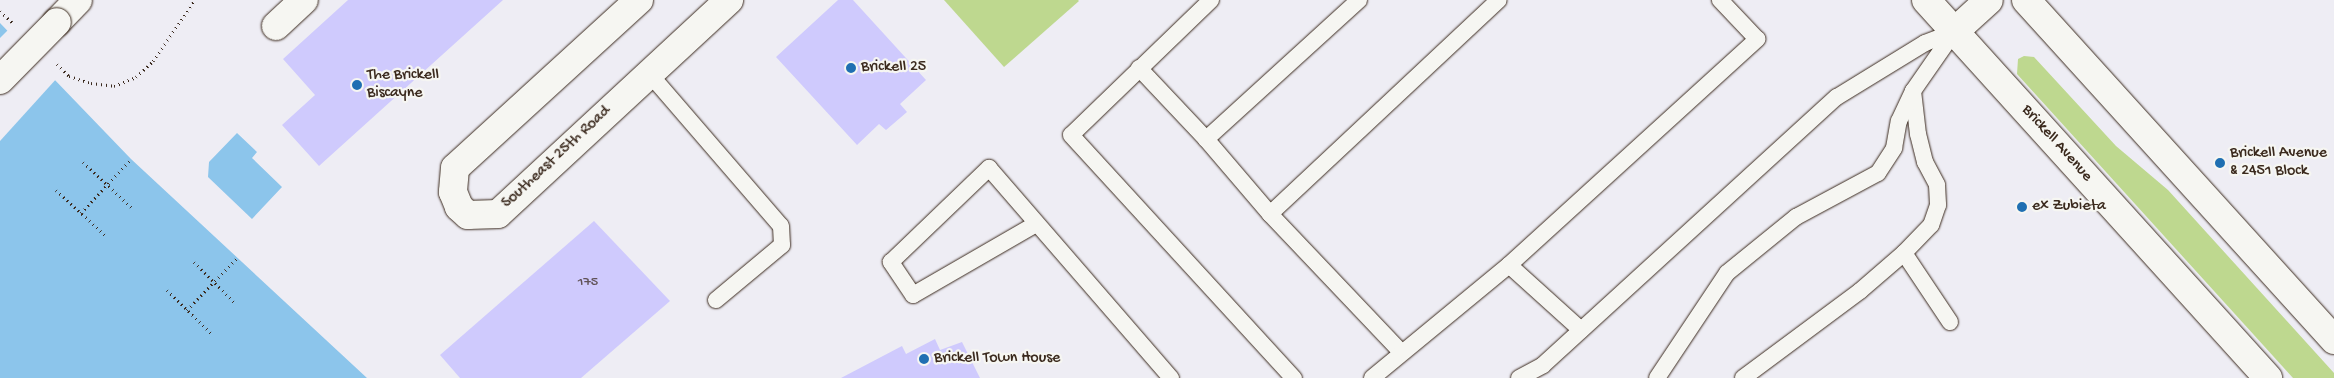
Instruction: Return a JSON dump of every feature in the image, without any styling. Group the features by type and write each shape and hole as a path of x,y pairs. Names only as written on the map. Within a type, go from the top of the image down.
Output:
{"main road":[{"path":"0,80 78,0"},
{"path":"276,26 304,0"},
{"name":"Southeast 25th Road","path":"639,0 467,154 452,178 459,207 468,215 498,214 720,3"},
{"name":"Brickell Avenue","path":"1926,0 2268,378"},
{"path":"1954,32 1989,0"},
{"path":"2026,0 2334,340"}],"lane":[{"path":"1211,0 1070,135 1294,378"},
{"path":"1206,139 1358,0"},
{"path":"1270,214 1499,0"},
{"path":"1372,378 1400,352 1509,265 1757,39 1720,0"},
{"path":"1657,378 1687,327 1739,262 1796,217 1878,173 1894,148 1899,121 1913,91 1954,32"},
{"path":"1519,378 1543,364 1837,97 1925,43 1954,32"},
{"path":"1139,68 1206,139 1270,214 1400,352"},
{"path":"648,72 781,226 782,245 716,300"},
{"path":"1743,378 1860,291 1904,253 1931,224 1938,205 1937,186 1925,162 1918,134 1913,91"},
{"path":"1036,224 913,295 891,262 989,168 1171,378"},
{"path":"1904,253 1950,322"},
{"path":"1509,265 1581,330"}],"path":[{"path":"91,83 114,86 136,77 153,61 194,0"},
{"path":"81,213 131,159"},
{"path":"83,162 131,208"},
{"path":"56,190 105,235"},
{"path":"187,310 237,258"},
{"path":"194,262 236,304"},
{"path":"167,290 212,334"}],"green space":[{"path":"944,0 1078,0 1079,1 1004,67"},
{"path":"2024,56 2034,57 2116,146 2168,190 2334,373 2334,378 2293,378 2017,74 2018,59"}],"water":[{"path":"0,23 131,159 367,378 0,378"},
{"path":"237,133 257,152 252,158 282,187 252,219 208,177 209,162"}],"pier":[{"path":"9,29 58,77 0,141 0,38"}],"building":[{"name":"The Brickell Biscayne","path":"348,0 503,0 319,166 282,125 315,95 283,59"},
{"name":"Brickell 25","path":"838,0 853,0 926,80 900,104 907,112 886,130 879,124 857,145 776,57"},
{"path":"594,221 670,301 581,378 460,378 440,355"},
{"name":"Brickell Town House","path":"935,339 940,350 962,342 980,378 841,378 902,346 906,354"}],"place":[{"name":"Brickell 25","path":"851,68"},
{"name":"The Brickell Biscayne","path":"357,85"},
{"name":"Brickell Avenue & 2451 Block","path":"2220,163"},
{"name":"ex Zubieta","path":"2022,207"},
{"name":"Brickell Town House","path":"924,359"}]}
